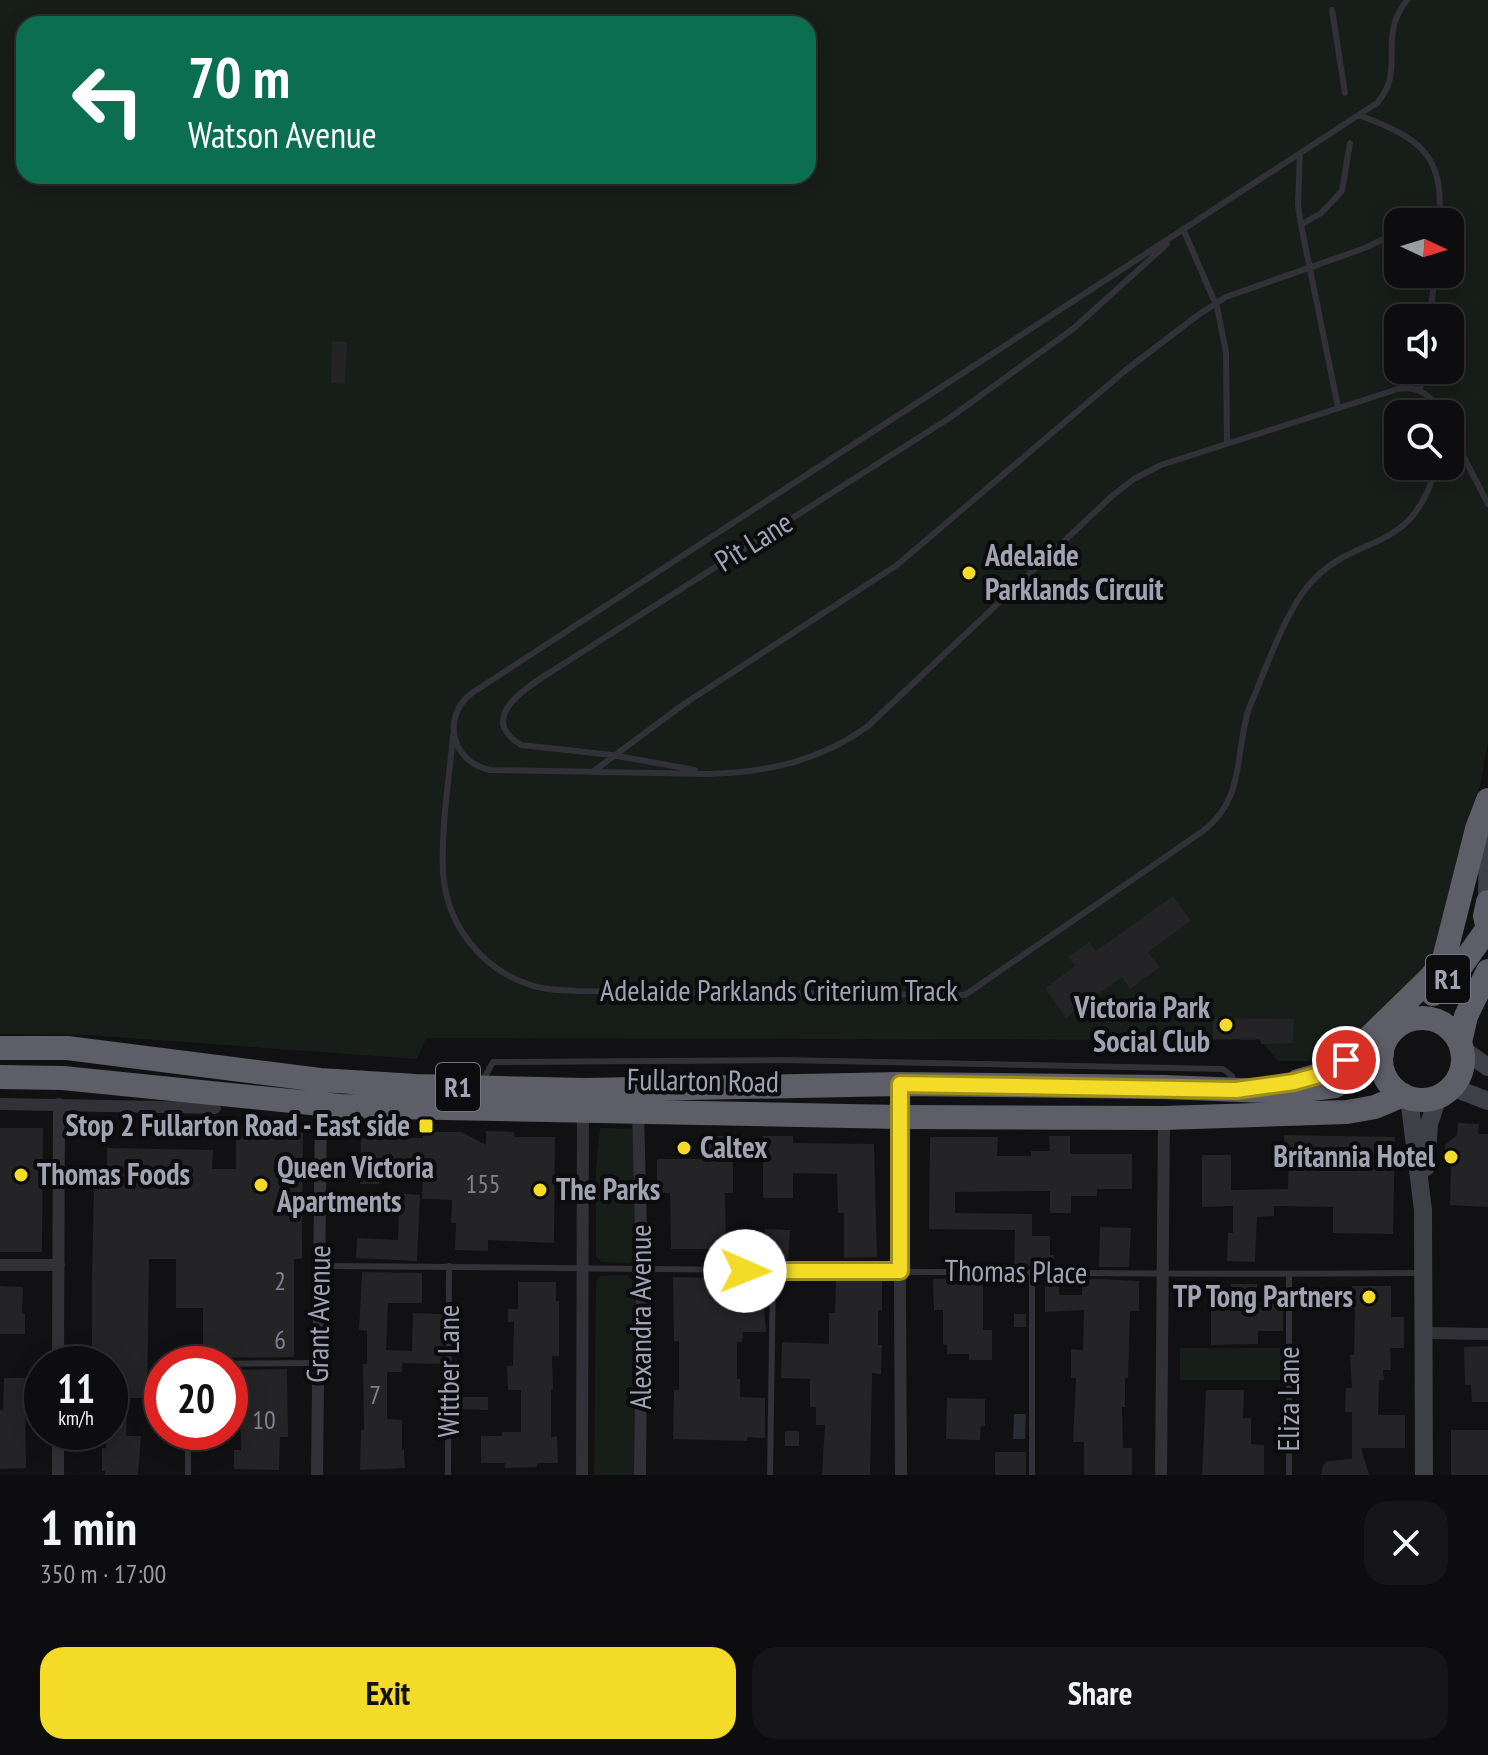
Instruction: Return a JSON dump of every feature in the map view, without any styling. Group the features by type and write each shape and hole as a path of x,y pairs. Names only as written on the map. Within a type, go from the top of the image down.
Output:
{"highway":[{"path":"1234,1090 1294,1082 1319,1075 1346,1060 1432,976 1449,945 1477,829 1488,800"},
{"name":"R1","path":"1382,1054 1388,1036 1461,966 1488,929 1485,916 1487,903"},
{"name":"R1","path":"1406,1096 1423,1100 1445,1092 1461,1073 1461,1045 1466,1016 1488,971"},
{"name":"R1","path":"1402,1023 1421,1018 1440,1022 1448,1027 1461,1045"},
{"name":"Fullarton Road","path":"0,1048 67,1048 320,1080 479,1087 899,1117 1164,1118 1361,1110 1406,1096"},
{"path":"1382,1054 1386,1078 1406,1096"},
{"name":"Fullarton Road","path":"0,1077 63,1078 321,1106 583,1111 635,1100 900,1084 1164,1087 1289,1092 1335,1086 1382,1054"},
{"path":"320,1080 321,1106"},
{"path":"899,1117 900,1084"},
{"path":"1164,1087 1164,1118"}],"main road":[{"path":"1487,903 1488,817"},
{"path":"1461,1045 1488,1067"},
{"path":"1424,1475 1423,1210 1429,1124 1445,1092 1488,1101"},
{"path":"1406,1096 1423,1210"}],"street":[{"name":"Alexandra Avenue","path":"635,1100 642,1268 640,1475"},
{"path":"0,1104 215,1108"},
{"path":"58,1346 59,1104"},
{"name":"Grant Avenue","path":"317,1475 321,1106"},
{"name":"Alexandra Avenue","path":"582,1475 583,1111"},
{"path":"899,1117 901,1475"},
{"path":"1161,1475 1164,1118"},
{"path":"0,1265 59,1265"},
{"path":"1424,1333 1488,1334"},
{"path":"58,1450 58,1475"}],"lane":[{"path":"1407,0 1392,24 1389,85 1377,103 472,693 459,705 453,729 463,753 481,768 710,774 789,765 846,742 868,726 1112,496 1134,479 1161,465 1227,442 1398,389 1420,390 1433,400"},
{"path":"1332,10 1345,93"},
{"path":"1359,115 1403,134 1424,151 1438,177 1441,208"},
{"path":"1301,225 1321,213 1342,191 1350,143"},
{"path":"1300,153 1298,205 1308,269 1338,407"},
{"path":"1183,229 1216,303 1226,352 1227,442"},
{"name":"Pit Lane","path":"710,774 612,755 521,745 506,728 506,708 517,695 557,668 951,417 1074,328 1183,229"},
{"path":"595,770 684,704 897,565 1126,370 1216,303 1384,239"},
{"path":"1420,390 1421,384"},
{"path":"1464,457 1488,504"},
{"name":"Adelaide Parklands Criterium Track","path":"453,729 443,874 449,902 466,940 479,955 509,976 529,985 577,991 965,995 1192,839 1224,813 1233,790 1243,726 1249,708 1300,597 1329,567 1406,524 1425,497 1431,480"},
{"path":"479,1087 493,1062 783,1060 1223,1069 1232,1076 1234,1090"},
{"name":"Thomas Place","path":"320,1266 582,1267 773,1272 1425,1273"},
{"name":"Wittber Lane","path":"448,1475 449,1266"},
{"path":"1032,1271 1032,1475"},
{"path":"770,1475 773,1272"},
{"name":"Eliza Lane","path":"1289,1274 1289,1475"},
{"path":"248,1364 318,1363"},
{"path":"188,1450 188,1475"}],"shaded area":[{"name":"Adelaide Parklands Circuit","path":"0,0 1488,0 1488,741 1439,957 1339,1051 1308,1061 1278,1061 1260,1040 426,1038 417,1059 87,1035 0,1034"},
{"path":"600,1128 632,1129 636,1145 635,1259 630,1263 602,1262 596,1257 596,1168"},
{"path":"627,1275 635,1283 634,1475 594,1475 596,1282 599,1276"},
{"path":"1180,1348 1285,1348 1285,1380 1180,1380"},
{"path":"1014,1414 1026,1414 1025,1439 1013,1439"}],"building":[{"path":"332,341 347,342 345,384 331,383"},
{"path":"1173,896 1191,921 1148,952 1160,967 1130,989 1122,977 1066,1018 1045,988 1075,966 1068,957 1089,942 1096,951"},
{"path":"1213,1018 1294,1019 1293,1043 1261,1044 1260,1039 1213,1039"},
{"path":"1458,1123 1479,1124 1478,1134 1488,1134 1488,1207 1450,1205 1451,1164 1444,1164 1445,1145 1457,1135"},
{"path":"236,1125 303,1126 302,1259 294,1259 294,1357 248,1358 248,1346 203,1346 203,1308 176,1308 176,1259 149,1259 144,1398 128,1398 128,1346 92,1346 94,1186 106,1186 107,1148 213,1150 212,1169 236,1169"},
{"name":"Thomas Foods","path":"0,1128 43,1128 42,1252 0,1252"},
{"path":"486,1131 514,1132 514,1137 555,1137 554,1243 488,1240 488,1251 455,1250 456,1223 451,1223 452,1200 422,1199 423,1164 381,1163 380,1184 360,1184 361,1136 423,1138 423,1132 462,1132 486,1145"},
{"path":"1284,1135 1395,1137 1393,1234 1333,1233 1333,1207 1274,1206 1274,1216 1257,1217 1255,1262 1227,1261 1228,1233 1233,1233 1233,1206 1202,1207 1202,1155 1231,1155 1231,1190 1288,1189 1289,1156 1284,1156"},
{"path":"708,1136 733,1136 733,1193 725,1193 726,1249 671,1249 670,1193 657,1193 657,1159 708,1159"},
{"path":"763,1136 793,1136 793,1143 874,1144 877,1257 844,1258 844,1213 838,1213 837,1174 793,1173 793,1198 763,1198"},
{"path":"1049,1136 1070,1136 1070,1154 1132,1154 1132,1189 1097,1189 1097,1196 1071,1196 1071,1213 1050,1213 1050,1191 955,1192 955,1213 1032,1214 1032,1236 1050,1236 1053,1266 1014,1266 1015,1230 929,1229 930,1137 998,1137 997,1156 1031,1156 1031,1151 1050,1151"},
{"path":"395,1193 420,1195 417,1261 356,1258 357,1238 398,1240 399,1207 394,1206"},
{"path":"1100,1227 1131,1228 1129,1267 1099,1267"},
{"path":"765,1229 790,1230 788,1260 764,1259"},
{"path":"362,1272 422,1273 422,1303 388,1303 386,1350 412,1351 413,1313 442,1314 443,1364 402,1363 402,1372 387,1372 387,1419 402,1420 405,1468 360,1470 361,1430 364,1430 363,1364 367,1364 367,1331 359,1330"},
{"path":"673,1277 721,1281 750,1313 750,1295 763,1295 766,1332 743,1332 742,1342 737,1342 737,1379 740,1379 740,1397 765,1398 765,1438 747,1437 747,1441 673,1439 674,1390 679,1390 679,1341 674,1341"},
{"path":"983,1278 983,1330 992,1330 992,1360 969,1360 969,1354 947,1354 947,1345 943,1344 943,1310 934,1310 933,1279"},
{"path":"836,1280 882,1281 882,1310 878,1310 881,1374 872,1373 870,1475 822,1475 825,1425 816,1425 816,1407 810,1407 810,1379 781,1378 782,1342 829,1344 829,1313 835,1313"},
{"path":"1082,1280 1139,1281 1139,1311 1130,1311 1128,1378 1125,1378 1125,1407 1122,1407 1123,1448 1132,1448 1132,1475 1084,1475 1084,1442 1073,1442 1076,1378 1071,1378 1071,1349 1083,1350 1084,1310 1045,1312 1045,1283 1059,1283 1059,1295 1082,1295"},
{"path":"518,1282 556,1282 559,1356 552,1356 551,1437 557,1436 558,1463 505,1468 505,1463 481,1463 481,1436 521,1432 521,1390 508,1390 507,1366 513,1366 514,1322 508,1322 508,1309 518,1309"},
{"path":"1231,1284 1257,1284 1257,1302 1283,1302 1283,1331 1258,1331 1258,1344 1211,1345 1211,1288 1231,1288"},
{"path":"0,1286 23,1287 25,1334 0,1334"},
{"path":"1352,1286 1391,1286 1391,1317 1404,1317 1404,1348 1390,1348 1391,1370 1383,1370 1384,1380 1379,1380 1378,1415 1405,1415 1405,1448 1361,1448 1369,1475 1321,1475 1323,1465 1328,1461 1352,1459 1352,1412 1345,1412 1346,1388 1352,1388 1350,1355 1354,1355"},
{"path":"1014,1314 1026,1314 1026,1327 1014,1327"},
{"path":"1488,1346 1488,1402 1472,1402 1471,1385 1465,1385 1464,1347"},
{"path":"287,1369 288,1437 280,1437 279,1470 234,1469 234,1450 248,1450 248,1370"},
{"path":"4,1378 24,1378 26,1468 0,1469 0,1410 3,1410"},
{"path":"1206,1390 1244,1390 1243,1418 1251,1418 1251,1444 1264,1445 1264,1475 1202,1475"},
{"path":"462,1397 488,1397 488,1410 462,1409"},
{"path":"947,1398 985,1399 985,1426 981,1426 980,1440 946,1439"},
{"path":"1451,1430 1488,1430 1488,1475 1451,1475"},
{"path":"785,1431 799,1431 799,1446 785,1446"},
{"path":"128,1436 141,1436 138,1475 105,1475 102,1471 102,1450 128,1450"},
{"path":"995,1452 1026,1452 1026,1475 995,1475"}],"place":[{"name":"Adelaide Parklands Circuit","path":"969,573"},
{"name":"Victoria Park Social Club","path":"1226,1025"},
{"name":"Stop 2 Fullarton Road - East side","path":"426,1126"},
{"name":"Caltex","path":"684,1148"},
{"name":"Britannia Hotel","path":"1451,1157"},
{"name":"Thomas Foods","path":"21,1175"},
{"name":"Queen Victoria Apartments","path":"261,1185"},
{"name":"The Parks","path":"540,1190"},
{"name":"TP Tong Partners","path":"1369,1297"}],"route":[{"path":"745,1271 900,1271 900,1084 1236,1090 1294,1082 1319,1075 1346,1060"}]}
